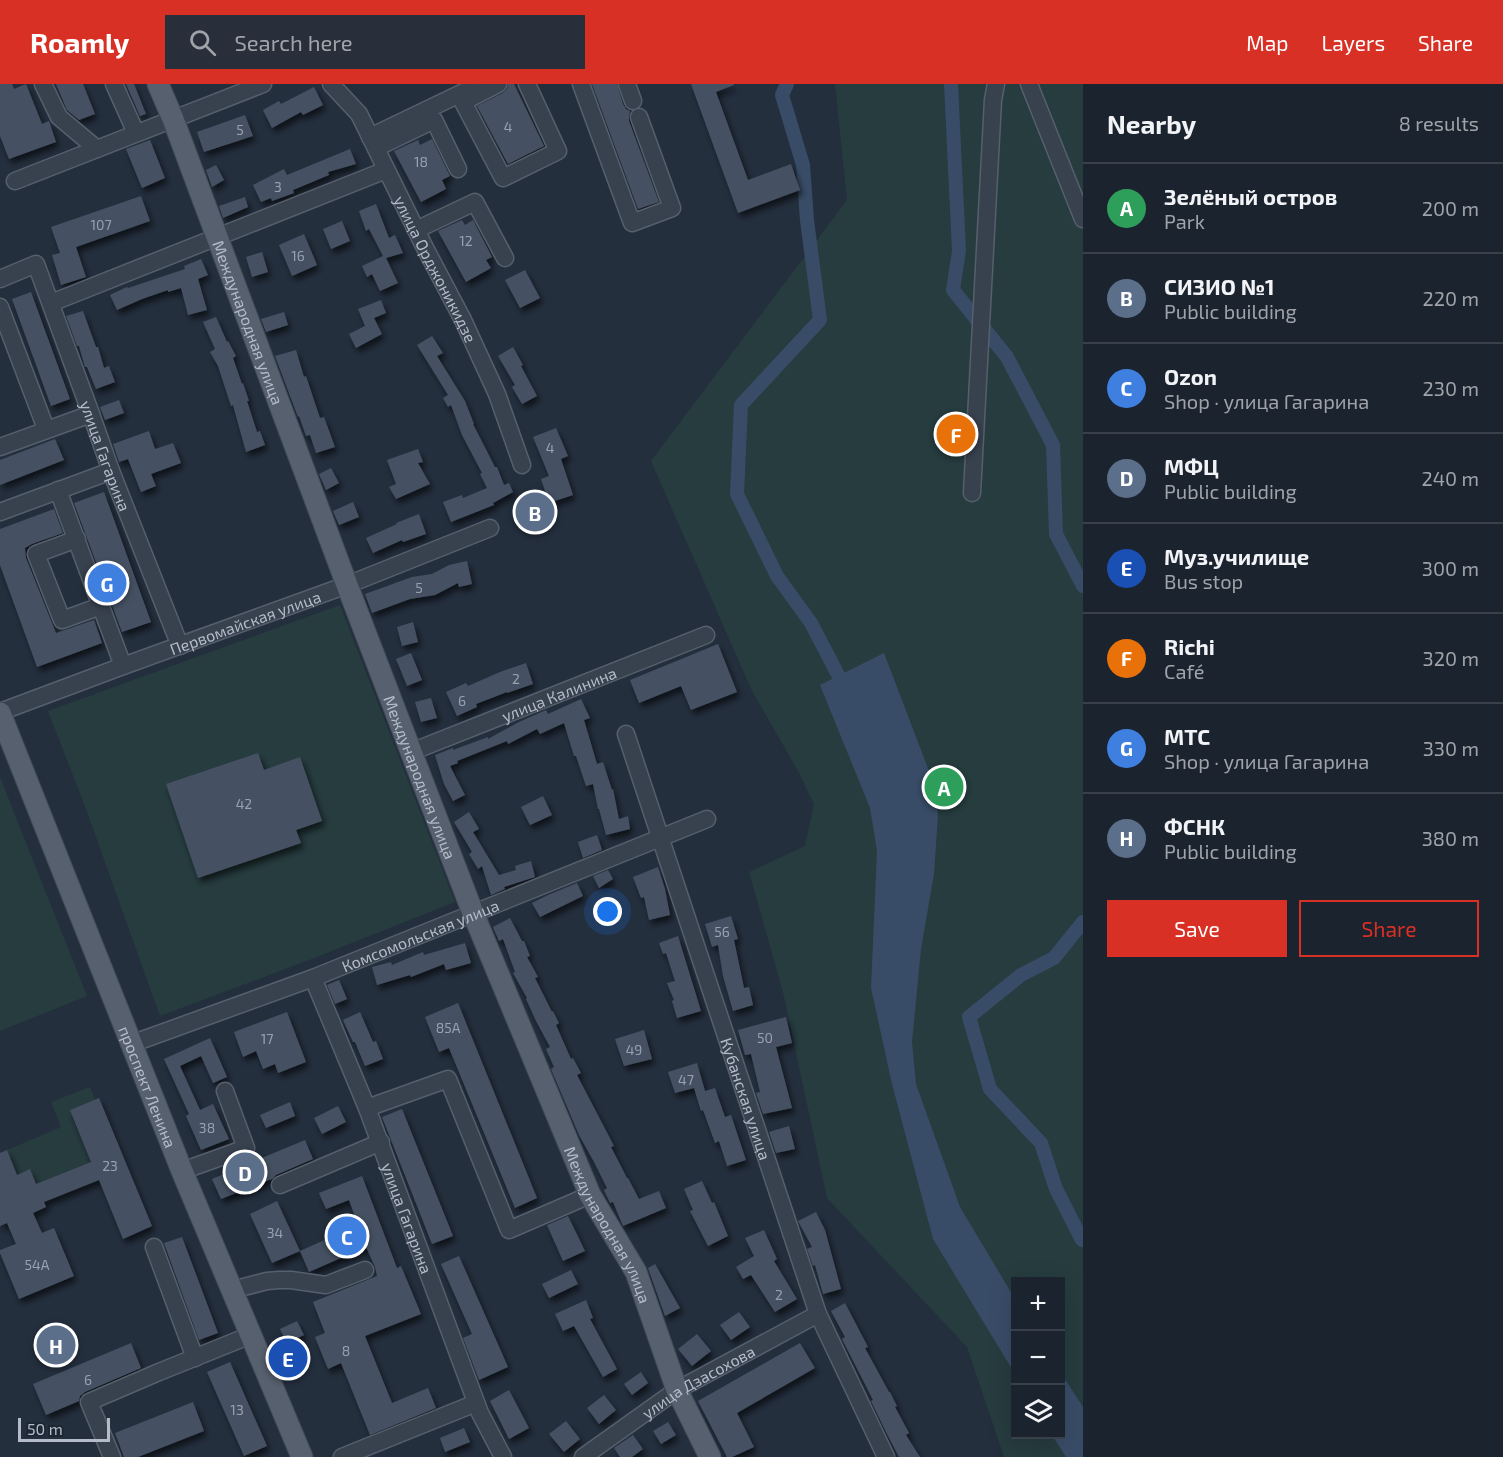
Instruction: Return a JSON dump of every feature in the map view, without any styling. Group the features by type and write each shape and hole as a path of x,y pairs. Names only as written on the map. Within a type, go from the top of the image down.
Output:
{"main road":[{"name":"Международная улица","path":"158,84 473,913 590,1195 636,1272 677,1390 710,1457"},
{"name":"проспект Ленина","path":"0,712 130,1044 302,1457"}],"street":[{"path":"43,84 58,117 97,148"},
{"path":"114,84 136,133"},
{"path":"15,181 262,84"},
{"name":"улица Орджоникидзе","path":"331,84 359,114 463,320 497,394 522,465"},
{"path":"373,143 479,84"},
{"path":"498,84 463,102 503,178 558,151 527,84"},
{"path":"580,84 632,223 672,208 627,84"},
{"path":"972,493 993,100 996,84"},
{"path":"1029,84 1083,219"},
{"path":"373,143 434,120 458,169"},
{"path":"51,303 387,170"},
{"path":"416,230 475,202 505,258"},
{"name":"улица Гагарина","path":"0,279 36,264 111,471 180,646"},
{"path":"0,307 46,429"},
{"path":"0,447 92,414"},
{"path":"0,512 111,471"},
{"path":"58,490 123,666"},
{"name":"Первомайская улица","path":"0,712 347,585 490,528"},
{"path":"76,539 36,554 62,620 101,606"},
{"name":"улица Калинина","path":"411,752 706,635"},
{"name":"Кубанская улица","path":"626,734 818,1314 886,1457"},
{"name":"Комсомольская улица","path":"130,1044 313,978 706,819"},
{"name":"улица Гагарина","path":"313,978 381,1142 476,1403 503,1457"},
{"path":"367,1108 448,1079 509,1230 590,1195"},
{"path":"182,1171 246,1148 225,1091"},
{"path":"280,1185 381,1142"},
{"path":"154,1247 195,1358"},
{"path":"232,1290 279,1280 326,1285 365,1270"},
{"name":"улица Дзасохова","path":"583,1457 677,1390 818,1314"},
{"path":"112,1457 89,1402 159,1371 251,1335"},
{"path":"342,1457 476,1403"}],"green space":[{"path":"835,84 1083,84 1083,1457 1004,1457 967,1347 827,1198 783,992 749,872 805,846 814,804 797,769 752,691 651,461 847,200"},
{"path":"340,605 455,902 160,1016 86,809 48,711"},
{"path":"0,777 87,996 0,1031"},
{"path":"90,1087 95,1100 70,1110 91,1162 36,1184 30,1170 17,1175 7,1150 61,1127 51,1102"}],"water":[{"path":"884,653 934,784 938,815 934,874 921,949 912,1042 916,1084 960,1207 1011,1292 1011,1367 933,1239 892,1084 871,988 877,851 870,808 820,685"},
{"path":"1065,1379 1083,1407 1083,1457 1066,1457 1055,1439 1065,1439"}],"building":[{"path":"0,84 12,84 14,89 26,84 42,124 49,121 56,142 9,159 0,136"},
{"path":"56,84 83,84 95,114 79,120 67,110"},
{"path":"126,84 134,84 146,114 140,116"},
{"path":"508,84 514,84 544,146 508,164 477,106 503,93"},
{"path":"592,84 617,84 623,104 630,111 629,121 659,202 638,209"},
{"path":"691,84 734,84 716,92 748,180 791,164 800,190 738,213"},
{"path":"314,87 323,105 303,115 301,112 272,128 263,110 279,101 281,104"},
{"path":"245,115 253,136 204,152 197,132"},
{"path":"432,139 450,176 442,180 446,189 421,202 394,151 418,140 420,145"},
{"path":"150,140 165,178 142,188 126,149"},
{"path":"350,149 356,164 328,172 329,175 293,190 294,193 272,201 271,198 261,202 253,185 284,169 287,175"},
{"path":"216,165 224,180 212,187 206,170"},
{"path":"141,196 150,221 76,247 86,277 61,285 52,255 60,253 51,227"},
{"path":"245,197 248,207 223,218 219,206"},
{"path":"376,204 389,238 395,235 403,253 386,258 398,283 380,291 372,274 367,277 362,266 383,256 369,229 366,231 359,211"},
{"path":"462,220 465,225 473,220 492,257 486,260 491,268 466,282 438,231"},
{"path":"342,221 350,241 331,249 323,229"},
{"path":"304,234 317,265 292,276 279,245"},
{"path":"262,252 268,272 252,277 246,257"},
{"path":"201,259 208,275 198,279 207,310 188,315 181,288 168,292 168,290 117,310 110,295 127,287 185,269 184,266"},
{"path":"525,270 540,298 520,308 505,280"},
{"path":"31,292 70,399 51,406 12,299"},
{"path":"381,300 386,313 374,318 382,334 356,348 349,334 365,326 358,309"},
{"path":"83,311 104,368 109,366 115,382 96,389 85,367 66,316"},
{"path":"284,312 288,325 266,332 261,319"},
{"path":"216,317 236,356 233,358 249,401 247,401 257,432 260,431 265,445 246,452 233,405 231,406 218,366 210,352 215,349 203,322"},
{"path":"432,336 443,353 437,356 465,401 473,424 497,467 504,485 509,483 513,492 493,503 494,505 451,522 443,502 462,495 463,498 487,488 480,474 482,473 462,435 451,405 448,407 443,398 448,395 417,345"},
{"path":"513,347 537,396 522,404 512,387 515,385 498,356"},
{"path":"296,350 320,418 324,417 335,447 316,453 310,435 306,436 275,356"},
{"path":"119,400 124,413 105,420 100,407"},
{"path":"556,428 568,456 561,459 573,495 549,503 541,479 549,476 533,437"},
{"path":"149,431 155,449 173,443 181,463 151,474 156,486 141,492 128,459 119,462 113,444"},
{"path":"55,439 64,460 0,485 0,460"},
{"path":"418,449 423,462 418,463 430,484 396,499 389,487 396,484 387,460"},
{"path":"331,468 339,483 326,490 319,474"},
{"path":"104,492 151,622 122,632 74,503"},
{"path":"353,502 359,517 339,525 333,511"},
{"path":"54,509 63,533 25,548 26,558 56,633 94,620 102,643 37,667 0,565 0,529"},
{"path":"419,514 426,534 403,542 402,540 373,553 366,538"},
{"path":"467,561 472,584 459,587 458,583 435,595 410,599 372,613 365,594"},
{"path":"413,622 418,642 402,646 397,627"},
{"path":"718,644 737,692 691,710 681,686 639,703 630,680"},
{"path":"411,653 422,680 407,686 396,659"},
{"path":"526,663 533,684 476,704 477,707 457,716 446,692 466,683 468,686"},
{"path":"431,698 437,718 421,722 415,702"},
{"path":"581,699 590,718 584,720 597,764 603,762 613,789 619,819 628,816 630,829 606,835 593,784 586,786 564,723 540,734 537,729 508,744 507,741 457,761 458,763 450,766 465,795 453,801 444,784 435,755 488,737 488,739 546,710 548,714"},
{"path":"258,753 264,770 300,757 322,821 296,830 301,843 198,878 166,784"},
{"path":"543,796 552,815 530,825 521,807"},
{"path":"469,812 479,829 473,832 499,875 516,870 515,866 531,861 535,877 504,887 505,889 491,895 482,866 478,869 469,854 472,852 454,822"},
{"path":"597,835 602,850 583,858 578,842"},
{"path":"658,867 670,915 649,920 644,897 641,898 633,877"},
{"path":"608,870 613,879 599,888 593,876"},
{"path":"577,883 583,896 540,917 532,903"},
{"path":"731,916 738,939 734,940 744,988 749,987 753,1005 733,1011 723,976 718,945 712,947 705,924"},
{"path":"510,918 524,941 530,956 527,957 538,977 535,978 559,1023 556,1025 571,1059 573,1058 581,1073 577,1075 614,1146 611,1147 627,1178 639,1199 659,1191 666,1208 623,1226 613,1202 610,1203 604,1190 607,1188 579,1135 551,1069 554,1067 546,1049 550,1047 513,973 515,972 503,939 499,941 493,927"},
{"path":"678,936 701,1011 677,1018 672,1001 674,1000 667,983 675,981 666,953 663,954 659,943"},
{"path":"465,943 471,963 446,970 444,964 411,977 410,975 377,985 372,967 391,962 392,965 423,952 424,955"},
{"path":"339,980 347,999 335,1004 327,985"},
{"path":"458,1003 537,1198 515,1208 449,1048 439,1052 425,1017"},
{"path":"287,1012 306,1062 278,1073 275,1064 263,1069 256,1051 243,1057 234,1032"},
{"path":"360,1012 383,1059 365,1066 343,1020"},
{"path":"786,1017 792,1043 776,1047 792,1108 763,1114 756,1093 760,1092 751,1054 745,1055 738,1030"},
{"path":"644,1030 652,1059 624,1066 615,1039"},
{"path":"210,1038 227,1077 213,1083 201,1056 180,1066 200,1110 213,1104 229,1139 201,1150 186,1116 189,1114 164,1059"},
{"path":"697,1063 705,1091 715,1088 725,1117 731,1115 746,1160 727,1166 719,1141 715,1143 703,1110 701,1111 694,1088 675,1093 668,1072"},
{"path":"99,1098 152,1226 123,1239 99,1180 44,1202 46,1207 33,1213 42,1233 54,1228 74,1276 19,1299 0,1253 0,1250 16,1244 7,1223 0,1226 0,1153 7,1150 17,1175 30,1169 36,1184 91,1162 70,1110"},
{"path":"290,1102 295,1116 266,1128 260,1115"},
{"path":"338,1106 346,1122 322,1134 314,1118"},
{"path":"402,1109 453,1236 432,1244 382,1117"},
{"path":"789,1126 795,1149 776,1153 769,1132"},
{"path":"305,1140 313,1159 276,1175 272,1179 221,1199 212,1179"},
{"path":"362,1176 397,1268 401,1266 421,1314 365,1336 392,1403 428,1388 436,1408 370,1435 341,1363 328,1369 315,1337 325,1333 313,1302 377,1276 375,1267 366,1247 309,1272 300,1251 358,1225 349,1200 326,1209 319,1193"},
{"path":"702,1181 712,1203 714,1202 728,1236 708,1246 690,1211 693,1210 684,1189"},
{"path":"277,1201 300,1251 272,1263 250,1214"},
{"path":"816,1212 825,1230 841,1289 823,1294 815,1265 813,1266 807,1249 812,1247 798,1221"},
{"path":"568,1216 585,1251 563,1261 547,1225"},
{"path":"764,1230 777,1259 774,1261 797,1299 775,1312 751,1275 743,1279 736,1267 754,1256 745,1238"},
{"path":"182,1237 218,1333 199,1340 164,1243"},
{"path":"459,1256 508,1367 479,1380 463,1338 472,1334 441,1264"},
{"path":"655,1264 680,1308 665,1316 648,1268"},
{"path":"571,1270 578,1284 549,1298 542,1284"},
{"path":"586,1300 593,1318 590,1319 617,1369 603,1377 574,1326 563,1331 555,1314"},
{"path":"845,1303 868,1347 865,1348 897,1406 895,1407 909,1433 906,1435 920,1457 899,1457 887,1434 871,1401 873,1400 842,1339 845,1337 831,1311"},
{"path":"739,1312 750,1327 731,1340 720,1325"},
{"path":"297,1321 304,1335 287,1343 280,1329"},
{"path":"697,1334 711,1351 692,1366 678,1349"},
{"path":"131,1343 141,1368 85,1392 80,1396 79,1401 46,1415 33,1384"},
{"path":"800,1343 815,1368 737,1413 754,1447 727,1457 698,1401"},
{"path":"230,1362 267,1446 244,1456 207,1372"},
{"path":"641,1372 648,1383 632,1395 624,1384"},
{"path":"509,1390 529,1428 509,1439 490,1401"},
{"path":"604,1395 616,1410 599,1424 587,1408"},
{"path":"193,1402 204,1431 138,1457 124,1457 115,1433"},
{"path":"566,1421 580,1439 564,1452 549,1434"},
{"path":"668,1422 676,1435 661,1444 653,1431"},
{"path":"464,1428 470,1442 445,1452 440,1438"},
{"path":"633,1435 643,1449 632,1457 620,1457 614,1448"}],"waterway":[{"path":"787,84 782,95 803,165 807,220 820,320 741,405 737,494 777,576 811,623 847,692"},
{"path":"951,84 959,251 953,290 1007,357 1053,445 1056,534 1083,586"},
{"path":"1082,1240 1056,1189 1041,1143 990,1089 969,1017 1021,975 1054,958 1083,922"}],"place":[{"name":"Richi","path":"956,434"},
{"name":"СИЗИО №1","path":"535,512"},
{"name":"МТС","path":"107,583"},
{"name":"Зелёный остров","path":"944,787"},
{"name":"МФЦ","path":"245,1172"},
{"name":"Ozon","path":"347,1236"},
{"name":"ФСНК","path":"56,1345"},
{"name":"Муз.училище","path":"288,1358"}]}
